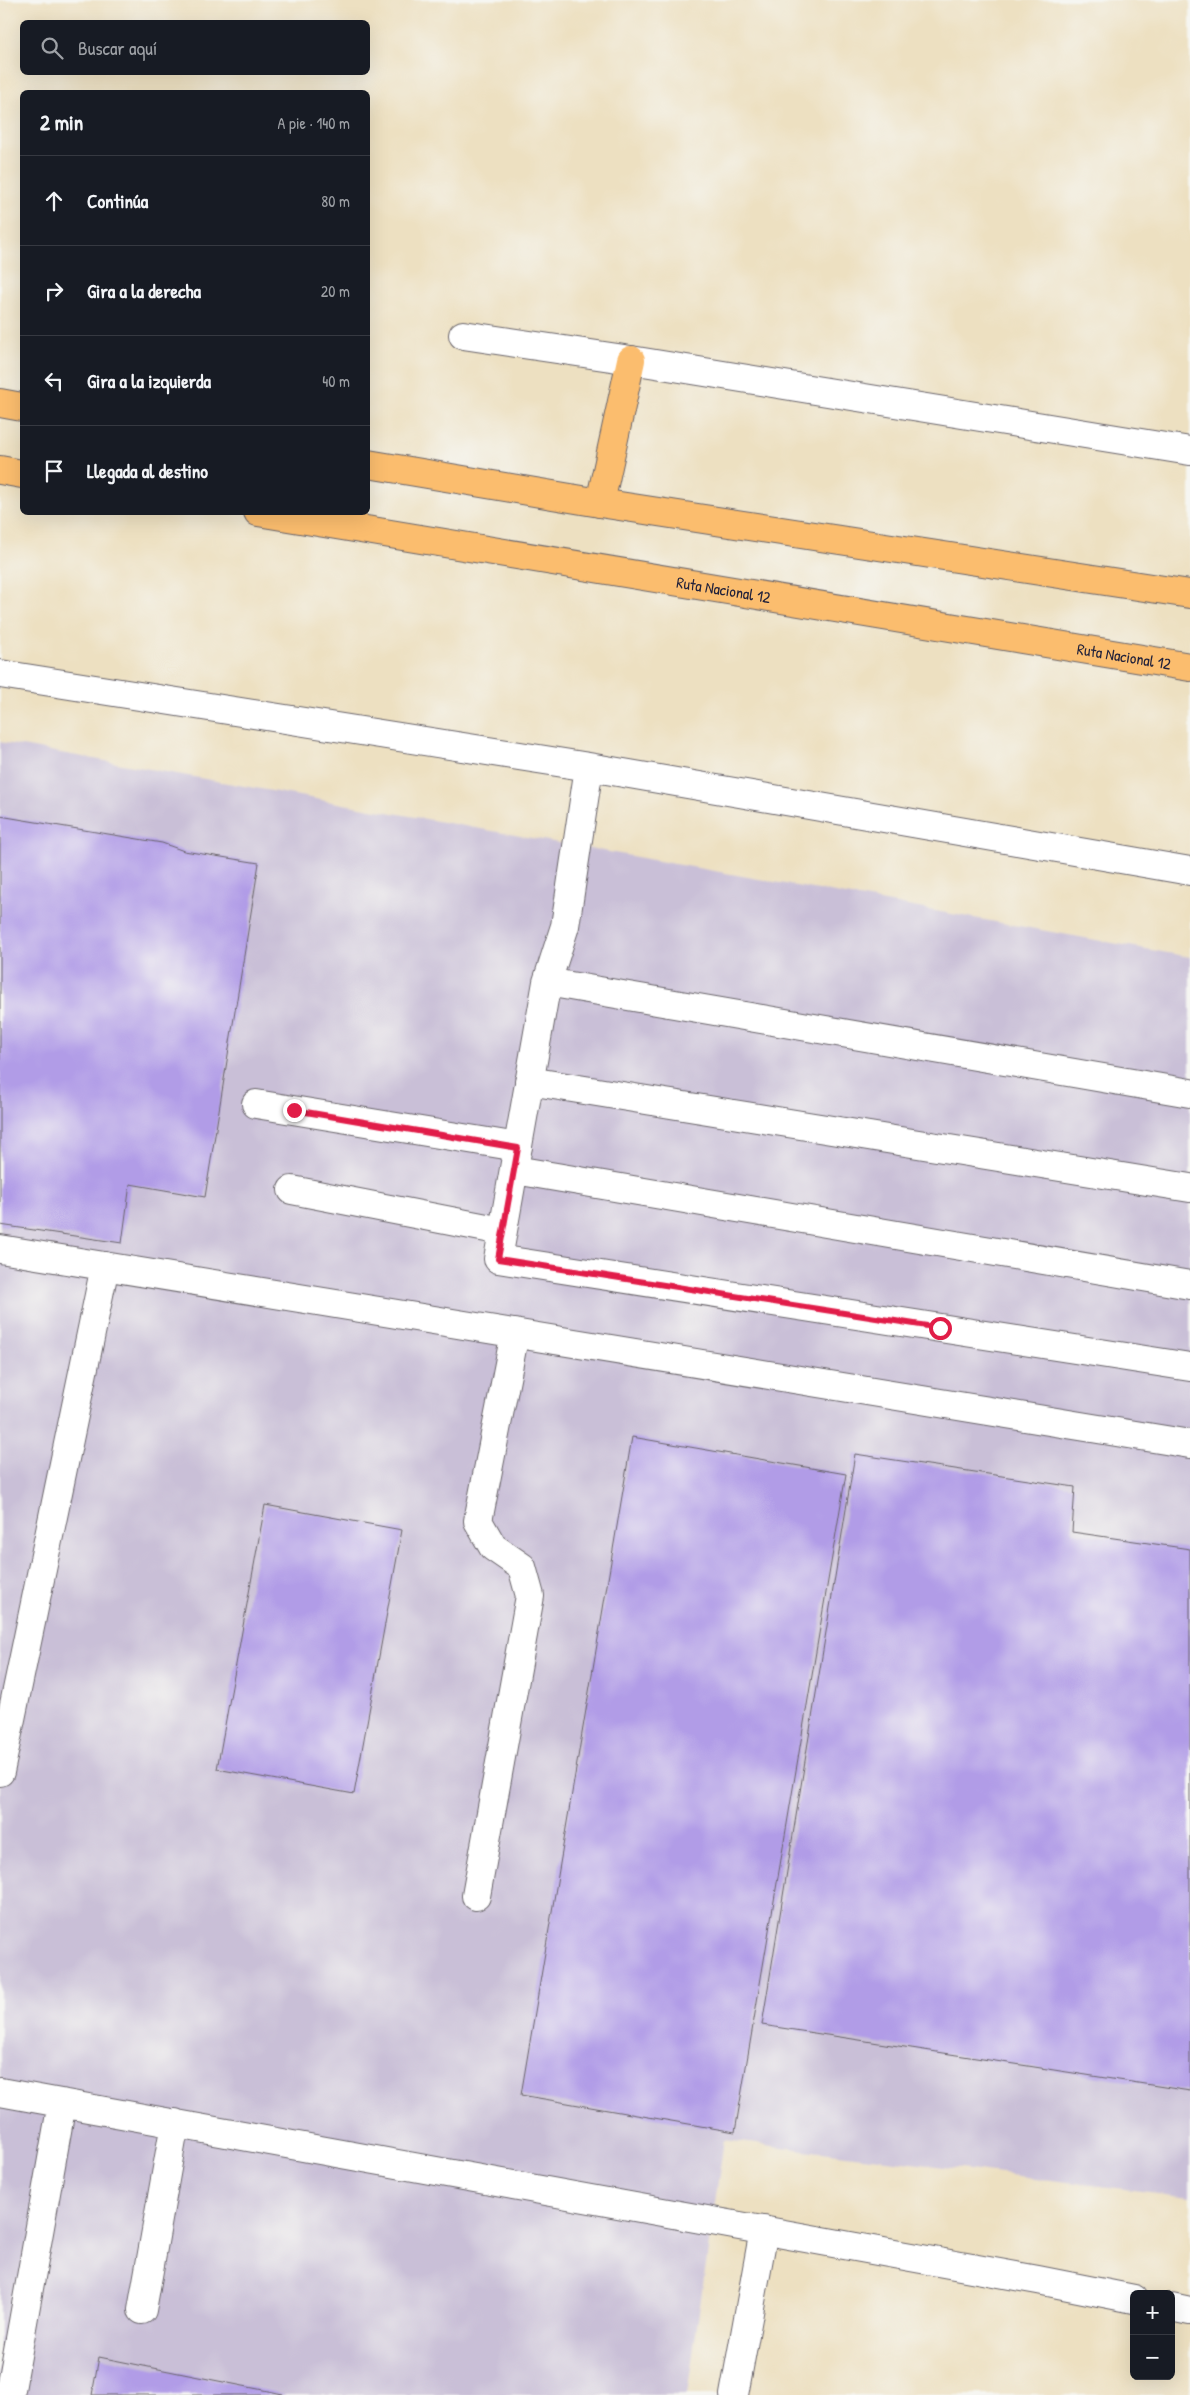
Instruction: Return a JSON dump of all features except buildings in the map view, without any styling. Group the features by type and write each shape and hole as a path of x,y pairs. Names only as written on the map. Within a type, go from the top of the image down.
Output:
{"highway":[{"path":"600,503 631,360"},
{"path":"0,403 20,407"},
{"path":"370,464 600,503 1190,594"},
{"path":"0,470 20,474"},
{"name":"Ruta Nacional 12","path":"276,515 1190,667"}],"street":[{"path":"463,334 1190,451"},
{"path":"0,674 589,767 1190,871"},
{"path":"589,767 565,926 546,982 517,1159 498,1259 1190,1367"},
{"path":"546,982 1190,1093"},
{"path":"530,1081 1190,1188"},
{"path":"256,1104 517,1159 1190,1285"},
{"path":"292,1190 502,1231"},
{"path":"0,1249 1190,1444"},
{"path":"0,1772 105,1266"},
{"path":"476,1896 530,1596 522,1567 493,1547 478,1521 515,1333"},
{"path":"0,2092 1130,2298"},
{"path":"10,2395 62,2103"},
{"path":"142,2310 175,2123"},
{"path":"734,2395 764,2230"},
{"path":"1175,2308 1190,2311"}],"shaded area":[{"path":"0,742 1190,957 1190,2197 724,2140 687,2395 0,2395"}],"route":[{"path":"294,1110 518,1148 498,1259 940,1328"}]}
